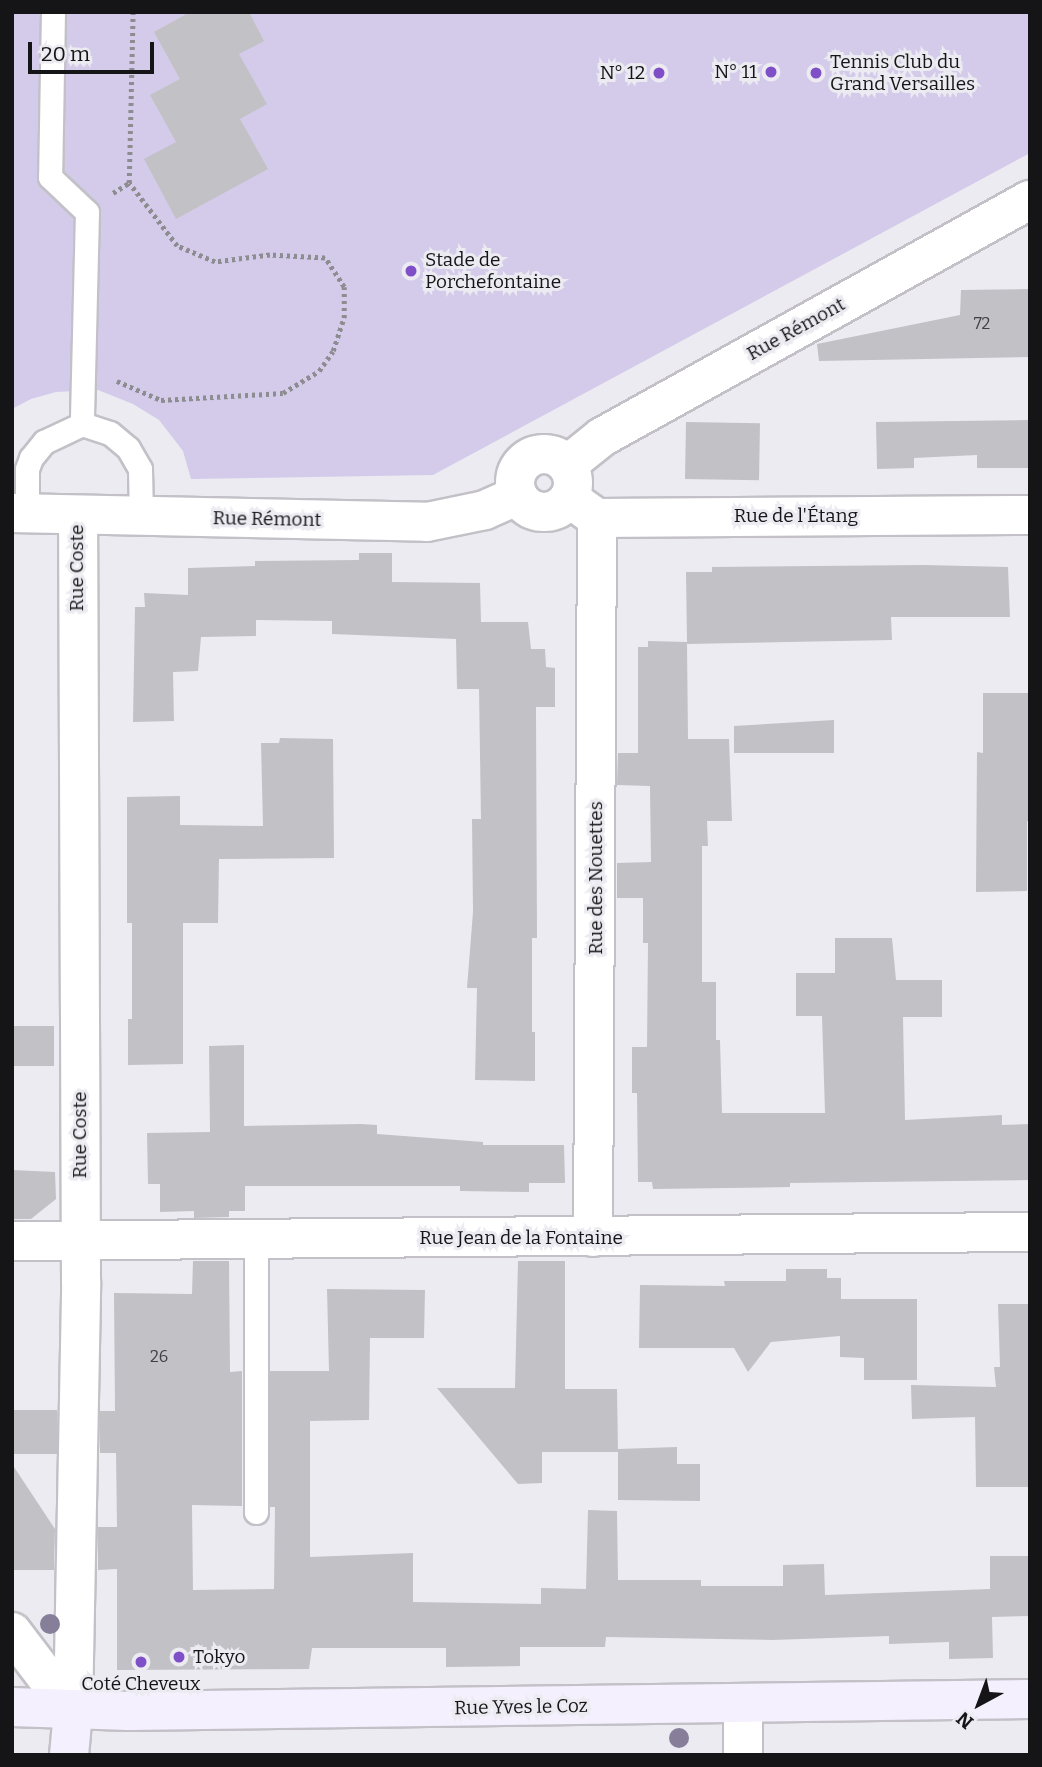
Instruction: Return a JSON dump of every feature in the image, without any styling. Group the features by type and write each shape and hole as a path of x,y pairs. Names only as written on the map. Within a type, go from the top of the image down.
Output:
{"main road":[{"name":"Rue Yves le Coz","path":"12,1707 73,1712 743,1705 1030,1699"},
{"name":"Rue Coste","path":"69,1755 73,1712"}],"street":[{"name":"Rue Rémont","path":"577,494 602,437 1030,200"},
{"name":"Rue Rémont","path":"19,514 428,522 485,510 518,495 517,473 526,460 542,454 551,455 577,494"},
{"name":"Rue de l'Étang","path":"577,494 1030,515"},
{"name":"Rue des Nouettes","path":"577,494 593,1237"},
{"name":"Rue Coste","path":"73,1712 80,1241 78,515"},
{"name":"Rue Jean de la Fontaine","path":"12,1241 1030,1232"},
{"path":"12,1632 73,1712"},
{"path":"743,1705 743,1755"}],"lane":[{"path":"53,12 50,177 86,212 82,424"},
{"path":"19,514 31,458 44,442 82,424 110,433 128,448 141,470 141,517"},
{"path":"256,1240 256,1512"}],"path":[{"path":"82,374 123,382 160,400 283,393 319,370 333,351 344,318 344,287 325,258 270,255 215,262 177,246 129,183 133,12"},
{"path":"86,212 129,183"}],"shaded area":[{"name":"Stade de Porchefontaine","path":"12,12 1030,12 1030,153 433,475 191,479 183,451 159,420 133,404 98,390 56,392 31,399 12,409"}],"building":[{"path":"190,12 249,12 264,41 239,54 267,104 240,119 268,169 176,219 144,159 176,142 150,95 180,79 154,32"},
{"path":"1030,289 1030,357 819,361 817,344 960,315 961,290"},
{"path":"1030,420 1030,468 977,468 977,455 914,458 914,468 877,469 876,422"},
{"path":"686,422 760,423 759,480 685,479"},
{"path":"359,553 392,553 392,582 480,583 481,622 528,622 531,649 545,649 546,667 555,668 555,707 536,707 537,938 532,938 535,1081 475,1080 477,988 467,988 473,912 472,819 481,819 479,689 457,689 456,639 332,634 332,621 256,620 256,636 201,637 198,671 173,672 174,721 133,722 135,607 145,607 144,593 188,595 188,568 255,566 255,561 359,560"},
{"path":"712,567 1008,567 1010,617 891,617 892,640 687,644 688,739 729,739 732,821 707,821 708,846 702,846 702,982 716,982 716,1040 720,1040 722,1113 825,1113 822,1016 796,1016 796,973 835,973 835,938 892,938 896,980 942,980 942,1017 903,1017 905,1120 1002,1115 1002,1125 1030,1124 1030,1180 790,1183 790,1187 653,1189 652,1182 638,1182 637,1093 632,1093 632,1047 647,1047 648,943 643,943 643,898 617,898 617,863 651,862 650,786 617,785 618,753 638,753 638,647 648,647 648,641 687,642 686,572 712,572"},
{"path":"983,693 1028,693 1030,821 1027,821 1027,891 976,892 977,752 983,753"},
{"path":"834,720 834,753 734,753 734,726"},
{"path":"280,738 333,739 334,858 219,859 218,923 183,923 183,1064 128,1065 128,1019 132,1019 132,923 127,923 127,797 180,796 180,825 263,826 261,743 279,743"},
{"path":"12,1026 54,1026 54,1066 12,1066"},
{"path":"244,1045 244,1126 361,1124 377,1125 377,1134 483,1142 483,1145 564,1145 565,1183 529,1183 529,1192 460,1191 460,1186 245,1186 245,1211 229,1211 229,1217 194,1218 194,1211 160,1212 160,1184 148,1184 147,1133 210,1132 209,1046"},
{"path":"12,1170 55,1172 56,1199 31,1219 12,1219"},
{"path":"193,1261 229,1261 230,1372 242,1371 242,1506 192,1505 193,1590 274,1589 275,1507 270,1507 270,1371 329,1371 327,1289 425,1290 424,1338 370,1338 369,1420 310,1421 310,1557 413,1553 413,1602 541,1604 541,1588 586,1589 588,1510 617,1511 618,1580 701,1580 701,1586 783,1586 783,1565 824,1564 825,1595 990,1589 990,1556 1030,1556 1030,1616 992,1617 993,1658 949,1659 949,1642 889,1644 889,1636 772,1640 606,1637 605,1647 520,1647 520,1666 446,1667 446,1648 312,1648 309,1669 117,1670 117,1569 98,1570 98,1527 117,1527 116,1453 100,1453 100,1411 115,1411 114,1293 192,1294"},
{"path":"518,1261 565,1261 565,1389 617,1389 618,1452 542,1452 542,1483 518,1484 437,1388 515,1388"},
{"path":"786,1269 827,1269 827,1278 841,1278 841,1299 917,1299 917,1380 864,1380 864,1358 840,1357 840,1336 771,1342 748,1372 734,1348 639,1348 640,1285 725,1286 724,1281 786,1281"},
{"path":"998,1304 1030,1304 1030,1487 976,1487 975,1417 912,1419 911,1385 996,1387 994,1367 1000,1367"},
{"path":"12,1410 57,1410 57,1454 12,1454"},
{"path":"677,1447 677,1464 700,1464 700,1501 618,1500 618,1449"},
{"path":"12,1464 55,1529 54,1570 12,1570"}],"place":[{"name":"N° 11","path":"771,72"},
{"name":"N° 12","path":"659,73"},
{"name":"Tennis Club du Grand Versailles","path":"816,73"},
{"name":"Stade de Porchefontaine","path":"411,271"},
{"name":"Tokyo","path":"179,1657"},
{"name":"Coté Cheveux","path":"141,1662"}]}
